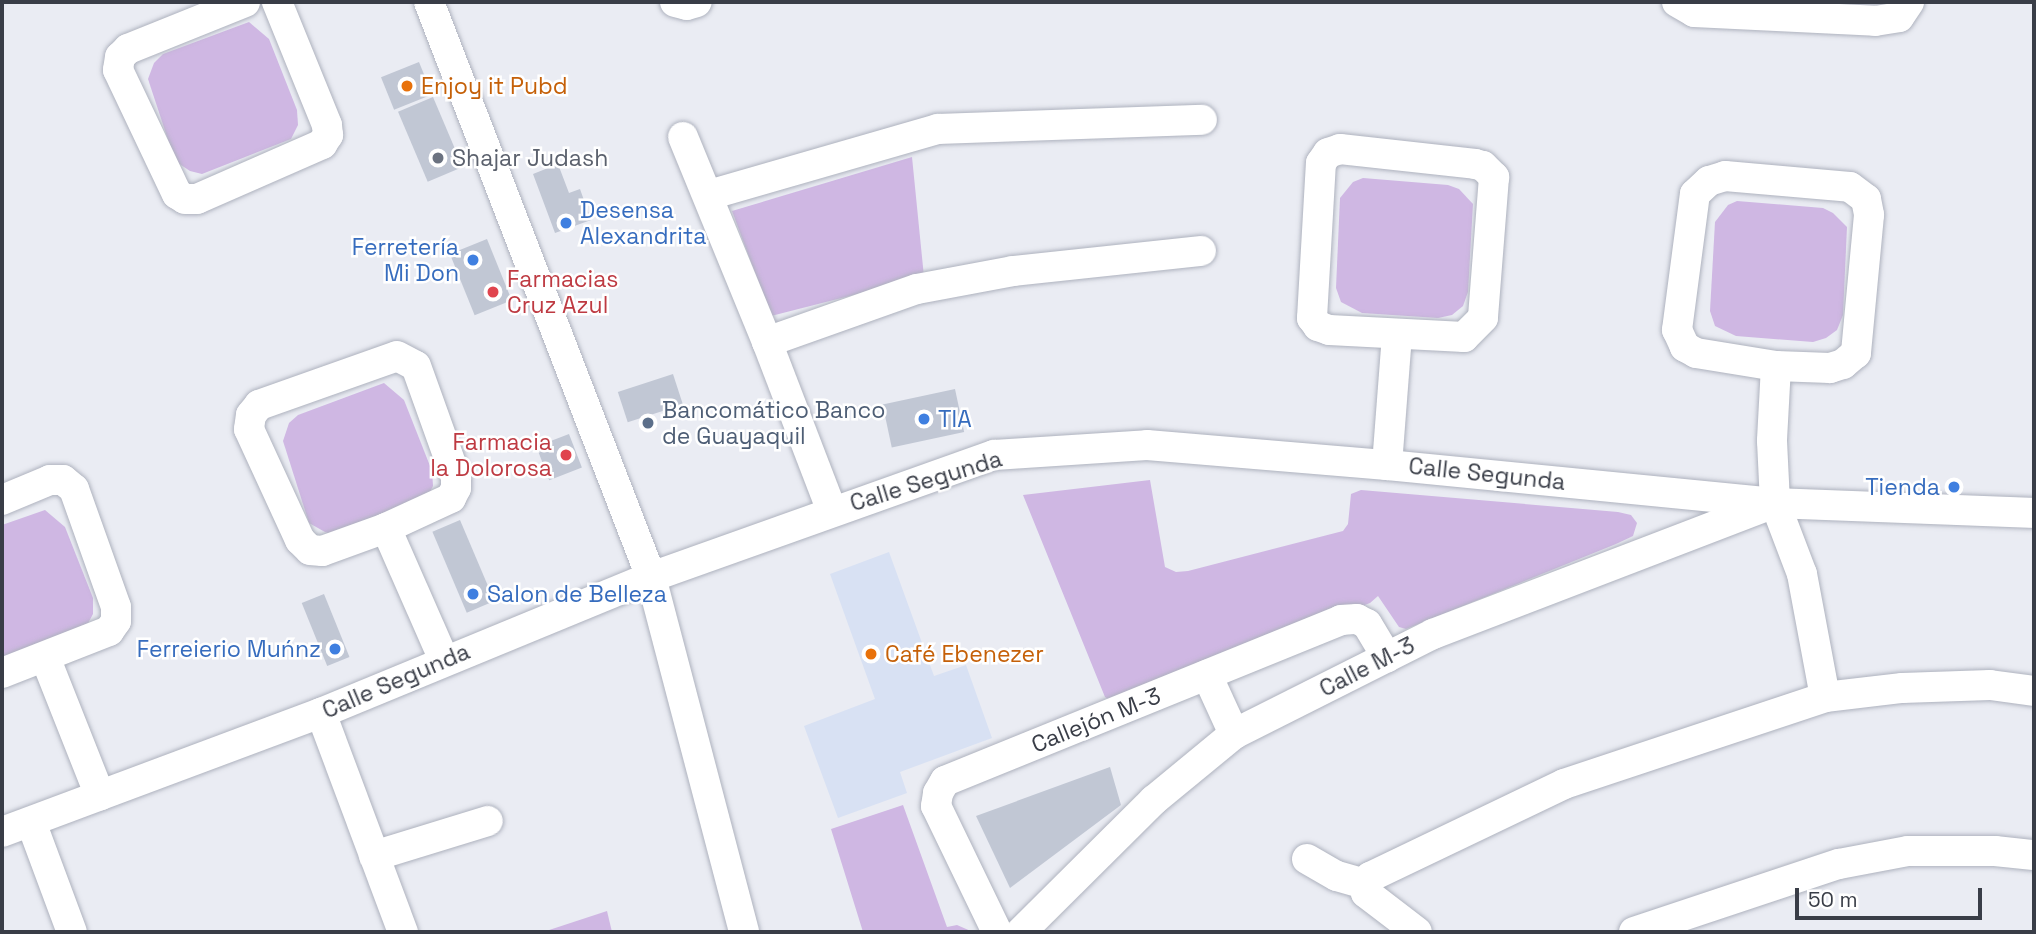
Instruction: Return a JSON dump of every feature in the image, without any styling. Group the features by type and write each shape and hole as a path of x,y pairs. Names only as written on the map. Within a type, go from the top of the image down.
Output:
{"street":[{"path":"212,8 128,49 120,57 118,70 177,194 197,199 322,144 328,135 327,125 276,2"},
{"path":"429,2 651,578 744,932"},
{"path":"674,2 687,5 697,2"},
{"path":"1677,2 1694,12 1875,21 1899,17 1909,2"},
{"path":"709,195 938,129 1202,120"},
{"path":"683,137 709,195 832,511"},
{"path":"1340,149 1475,164 1483,166 1494,177 1483,318 1464,337 1397,334 1329,330 1318,326 1312,318 1321,163 1328,153 1340,149"},
{"path":"1725,176 1850,187 1866,199 1869,215 1856,353 1843,364 1830,368 1776,366 1696,353 1685,347 1677,330 1695,194 1709,181 1725,176"},
{"path":"767,342 917,289 1013,271 1201,251"},
{"path":"1387,465 1397,334"},
{"path":"397,356 416,366 456,478 456,488 451,498 386,528 322,551 310,550 300,540 249,429 251,415 259,405 397,356"},
{"path":"1776,366 1772,441 1775,503 1802,574 1825,697"},
{"name":"Calle Segunda","path":"2,832 321,713 444,660 651,578 994,455 1147,445 1387,465 1775,503 2034,513"},
{"path":"2,500 50,480 63,480 74,489 116,607 116,621 109,631 2,673"},
{"name":"Calle M-3","path":"1021,932 1154,800 1234,734 1433,634 1775,503"},
{"path":"386,528 444,660"},
{"name":"Callejón M-3","path":"997,932 936,806 937,793 945,781 1341,620 1357,619 1367,624 1387,657"},
{"path":"45,657 100,796"},
{"path":"1207,675 1234,734"},
{"path":"1417,932 1366,893 1365,884 1370,877 1563,784 1825,697 1902,688 1977,685 2034,691"},
{"path":"321,713 403,932"},
{"path":"374,856 488,821"},
{"path":"31,822 72,932"},
{"path":"1634,932 1839,864 1894,853 1995,851 2034,855"},
{"path":"1307,859 1337,876 1365,884"}],"shaded area":[{"path":"249,22 269,39 297,110 298,125 291,139 202,174 190,171 175,161 148,79 154,63 163,54"},
{"path":"912,157 924,277 771,316 732,211"},
{"path":"1363,178 1448,185 1459,189 1473,204 1468,292 1463,306 1452,315 1438,318 1362,313 1341,302 1336,288 1340,198 1353,182"},
{"path":"1737,201 1823,208 1833,213 1847,227 1843,315 1837,330 1826,338 1813,342 1736,336 1715,326 1710,311 1715,222 1728,205"},
{"path":"384,383 404,400 432,471 433,486 426,500 337,536 325,532 309,523 283,441 289,423 298,415"},
{"path":"1150,480 1165,567 1176,572 1343,531 1348,524 1351,494 1361,490 1618,512 1631,515 1637,523 1633,536 1616,544 1406,629 1399,627 1378,596 1370,603 1111,701 1105,697 1023,495"},
{"path":"45,510 65,527 93,598 93,614 86,627 2,661 2,525"},
{"path":"889,552 934,676 966,665 992,738 900,772 907,793 838,818 804,726 875,699 830,574"},
{"path":"903,805 947,927 957,925 973,932 863,932 831,829"},
{"path":"607,911 612,932 543,932"}],"building":[{"name":"Enjoy it Pubd","path":"419,62 432,94 394,110 381,77"},
{"path":"433,97 463,167 428,182 398,112"},
{"path":"558,164 569,193 580,189 591,220 555,233 533,174"},
{"path":"487,239 512,300 475,315 450,254"},
{"path":"673,374 683,404 628,422 618,392"},
{"name":"TIA","path":"955,389 964,432 892,447 883,404"},
{"path":"569,434 582,468 549,480 536,447"},
{"path":"460,520 494,601 467,613 432,532"},
{"path":"324,594 349,657 327,666 302,603"},
{"path":"1110,767 1121,805 1010,888 976,816"}],"place":[{"name":"Enjoy it Pubd","path":"407,86"},
{"name":"Shajar Judash","path":"438,158"},
{"name":"Desensa Alexandrita","path":"566,223"},
{"name":"Ferretería Mi Don","path":"473,260"},
{"name":"Farmacias Cruz Azul","path":"493,292"},
{"name":"TIA","path":"924,419"},
{"name":"Bancomático Banco de Guayaquil","path":"648,423"},
{"name":"Farmacia la Dolorosa","path":"566,455"},
{"name":"Tienda","path":"1954,487"},
{"name":"Salon de Belleza","path":"473,594"},
{"name":"Ferreierio Muńnz","path":"335,649"},
{"name":"Café Ebenezer","path":"871,654"}]}
